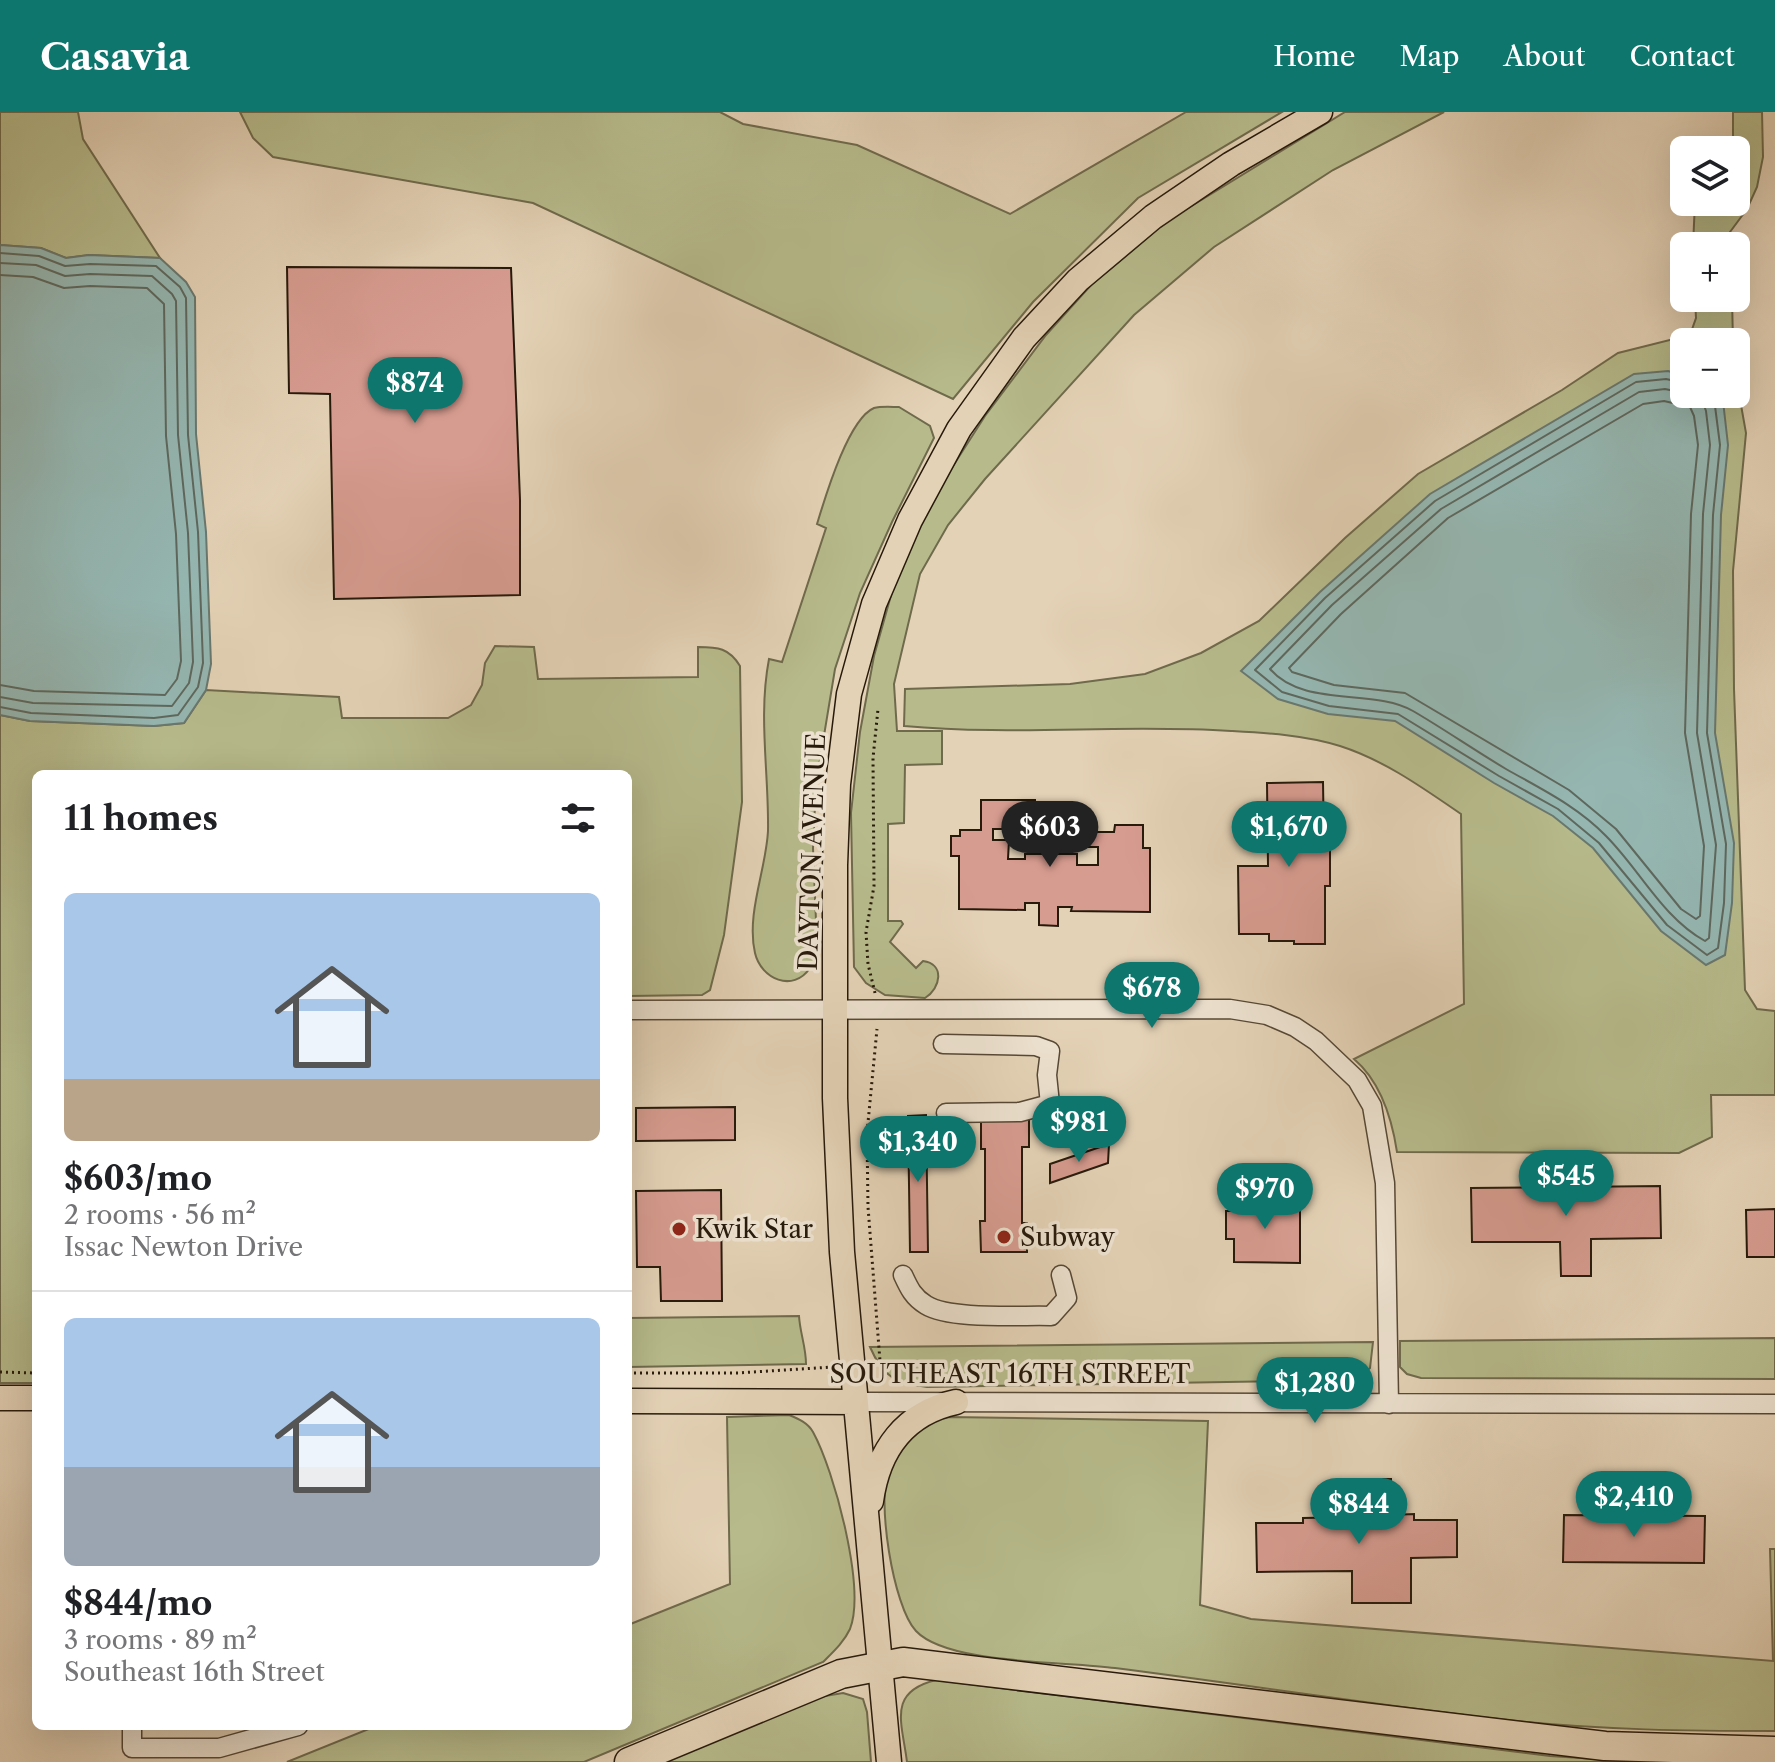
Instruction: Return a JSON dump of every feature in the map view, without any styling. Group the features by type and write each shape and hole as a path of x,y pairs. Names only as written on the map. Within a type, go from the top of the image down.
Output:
{"highway":[{"path":"629,1762 841,1674 903,1662 1605,1746 1775,1751"}],"main road":[{"name":"DAYTON AVENUE","path":"867,1531 842,1252 834,1011 838,784 849,694 874,604 910,520 959,429 1024,338 1078,280 1153,217 1231,164 1320,112"},
{"path":"0,1398 32,1398"},
{"name":"SOUTHEAST 16TH STREET","path":"632,1401 855,1402"},
{"path":"889,1762 867,1531 872,1495 879,1465 897,1435 922,1413 956,1402"}],"street":[{"path":"632,1010 1230,1009 1267,1015 1295,1027 1316,1041 1357,1080 1372,1106 1385,1183 1389,1404"},
{"path":"943,1044 1036,1046 1050,1051 1047,1075 1050,1104 1020,1112 946,1113"},
{"path":"903,1275 912,1294 928,1307 954,1314 1051,1316 1067,1298 1061,1275"},
{"name":"SOUTHEAST 16TH STREET","path":"855,1402 1775,1404"},
{"path":"132,1730 132,1748 219,1748 270,1730"}],"path":[{"path":"875,990 868,964 866,932 874,886 873,758 878,709"},
{"path":"877,1031 867,1133 868,1207 878,1365"},
{"path":"632,1373 723,1373 812,1368"},
{"path":"0,1372 32,1373"}],"green space":[{"path":"0,112 78,112 83,139 160,258 89,255 66,258 41,248 0,245"},
{"path":"240,112 720,112 743,124 857,145 1010,214 1186,112 1282,112 1138,198 1033,302 953,399 533,203 273,157 253,138"},
{"path":"1345,112 1444,112 1333,170 1214,247 1134,315 985,479 948,525 920,574 894,684 897,731 942,731 942,764 905,765 904,823 888,824 888,921 901,921 903,924 890,942 916,968 923,961 930,963 938,971 938,977 935,988 925,998 885,995 866,983 854,967 851,813 860,732 874,656 897,574 937,491 985,416 1046,335 1092,284 1167,221"},
{"path":"1733,112 1762,112 1763,157 1757,187 1750,202 1750,136 1733,136"},
{"path":"1694,216 1742,216 1730,232 1694,232"},
{"path":"1696,312 1732,312 1733,328 1692,328"},
{"path":"1670,340 1670,408 1742,408 1746,433 1733,571 1745,990 1757,1009 1775,1011 1775,1095 1711,1095 1712,1137 1679,1153 1397,1152 1384,1102 1371,1079 1354,1059 1464,1004 1461,814 1388,767 1327,742 1272,734 1190,729 986,730 904,726 905,689 1070,684 1145,674 1201,653 1259,621 1345,538 1418,474 1562,390 1618,353"},
{"path":"899,407 930,426 934,438 860,593 835,669 816,784 813,848 816,954 812,966 803,976 795,980 778,980 758,962 753,938 768,831 764,702 769,659 782,662 826,528 817,524 832,479 855,427 874,408"},
{"path":"495,646 534,647 538,679 698,677 698,647 711,647 732,655 740,666 742,802 724,935 710,990 702,995 632,996 632,770 32,770 32,1383 0,1383 0,715 30,721 154,726 184,723 206,690 339,697 342,718 448,718 471,705 482,685 485,663"},
{"path":"799,1316 806,1364 632,1367 632,1318"},
{"path":"1775,1338 1775,1379 1421,1378 1407,1374 1400,1367 1400,1341"},
{"path":"1373,1342 1370,1368 1355,1380 927,1387 891,1377 870,1347"},
{"path":"789,1415 809,1426 821,1450 838,1500 854,1586 850,1629 823,1662 584,1762 287,1762 366,1730 632,1730 632,1623 730,1584 727,1417"},
{"path":"949,1417 1208,1421 1200,1605 1251,1619 1773,1661 1770,1549 1775,1549 1775,1731 1646,1729 1516,1721 1115,1668 980,1656 932,1642 916,1631 900,1600 889,1552 885,1483 898,1450 918,1422"},
{"path":"936,1680 1550,1756 1643,1762 907,1762 901,1722 904,1701 920,1685"},
{"path":"843,1693 863,1699 871,1762 663,1762 819,1697"}],"water":[{"path":"0,245 41,248 66,258 89,255 160,258 186,282 195,297 196,434 206,532 211,664 206,690 184,723 154,726 30,721 0,715"},
{"path":"1670,372 1670,408 1724,408 1728,445 1721,515 1715,733 1734,843 1732,903 1725,955 1706,965 1661,931 1593,848 1553,816 1395,721 1328,714 1278,699 1241,671 1320,592 1430,494 1634,374"}],"building":[{"path":"287,267 511,268 520,500 520,595 334,599 330,394 289,393"},
{"path":"1323,782 1324,846 1330,846 1330,886 1325,886 1325,944 1294,944 1294,941 1269,941 1269,934 1239,934 1238,866 1268,866 1267,783"},
{"path":"981,800 1035,800 1035,829 993,829 993,840 1009,840 1008,859 1025,859 1025,854 1077,854 1077,865 1098,865 1098,847 1088,847 1088,832 1114,832 1115,825 1143,825 1143,848 1150,848 1150,912 1071,911 1072,907 1058,907 1058,926 1039,925 1039,903 1025,903 1025,910 959,909 959,856 951,856 951,836 960,836 960,830 981,830"},
{"name":"Kwik Star","path":"735,1107 735,1140 636,1141 636,1108"},
{"path":"926,1115 928,1252 910,1252 908,1116"},
{"path":"981,1119 1029,1119 1029,1147 1022,1147 1022,1223 1027,1223 1027,1252 981,1252 980,1221 985,1221 985,1149 981,1149"},
{"path":"1109,1144 1108,1163 1050,1183 1050,1164"},
{"path":"1660,1186 1661,1238 1591,1239 1591,1276 1561,1276 1560,1242 1472,1242 1471,1188"},
{"name":"Kwik Star","path":"721,1190 722,1301 661,1301 660,1267 637,1267 636,1191"},
{"path":"1235,1201 1300,1201 1300,1263 1234,1262 1234,1239 1226,1239 1226,1211 1235,1211"},
{"path":"1775,1209 1775,1257 1747,1257 1746,1210"},
{"path":"1361,1479 1391,1479 1391,1515 1414,1514 1414,1520 1457,1520 1457,1557 1411,1558 1411,1603 1352,1603 1352,1571 1257,1572 1256,1523 1303,1523 1303,1518 1354,1517 1354,1514 1361,1514"},
{"path":"1564,1515 1705,1516 1704,1563 1563,1562"}],"place":[{"name":"Kwik Star","path":"679,1229"},
{"name":"Subway","path":"1004,1237"}]}
